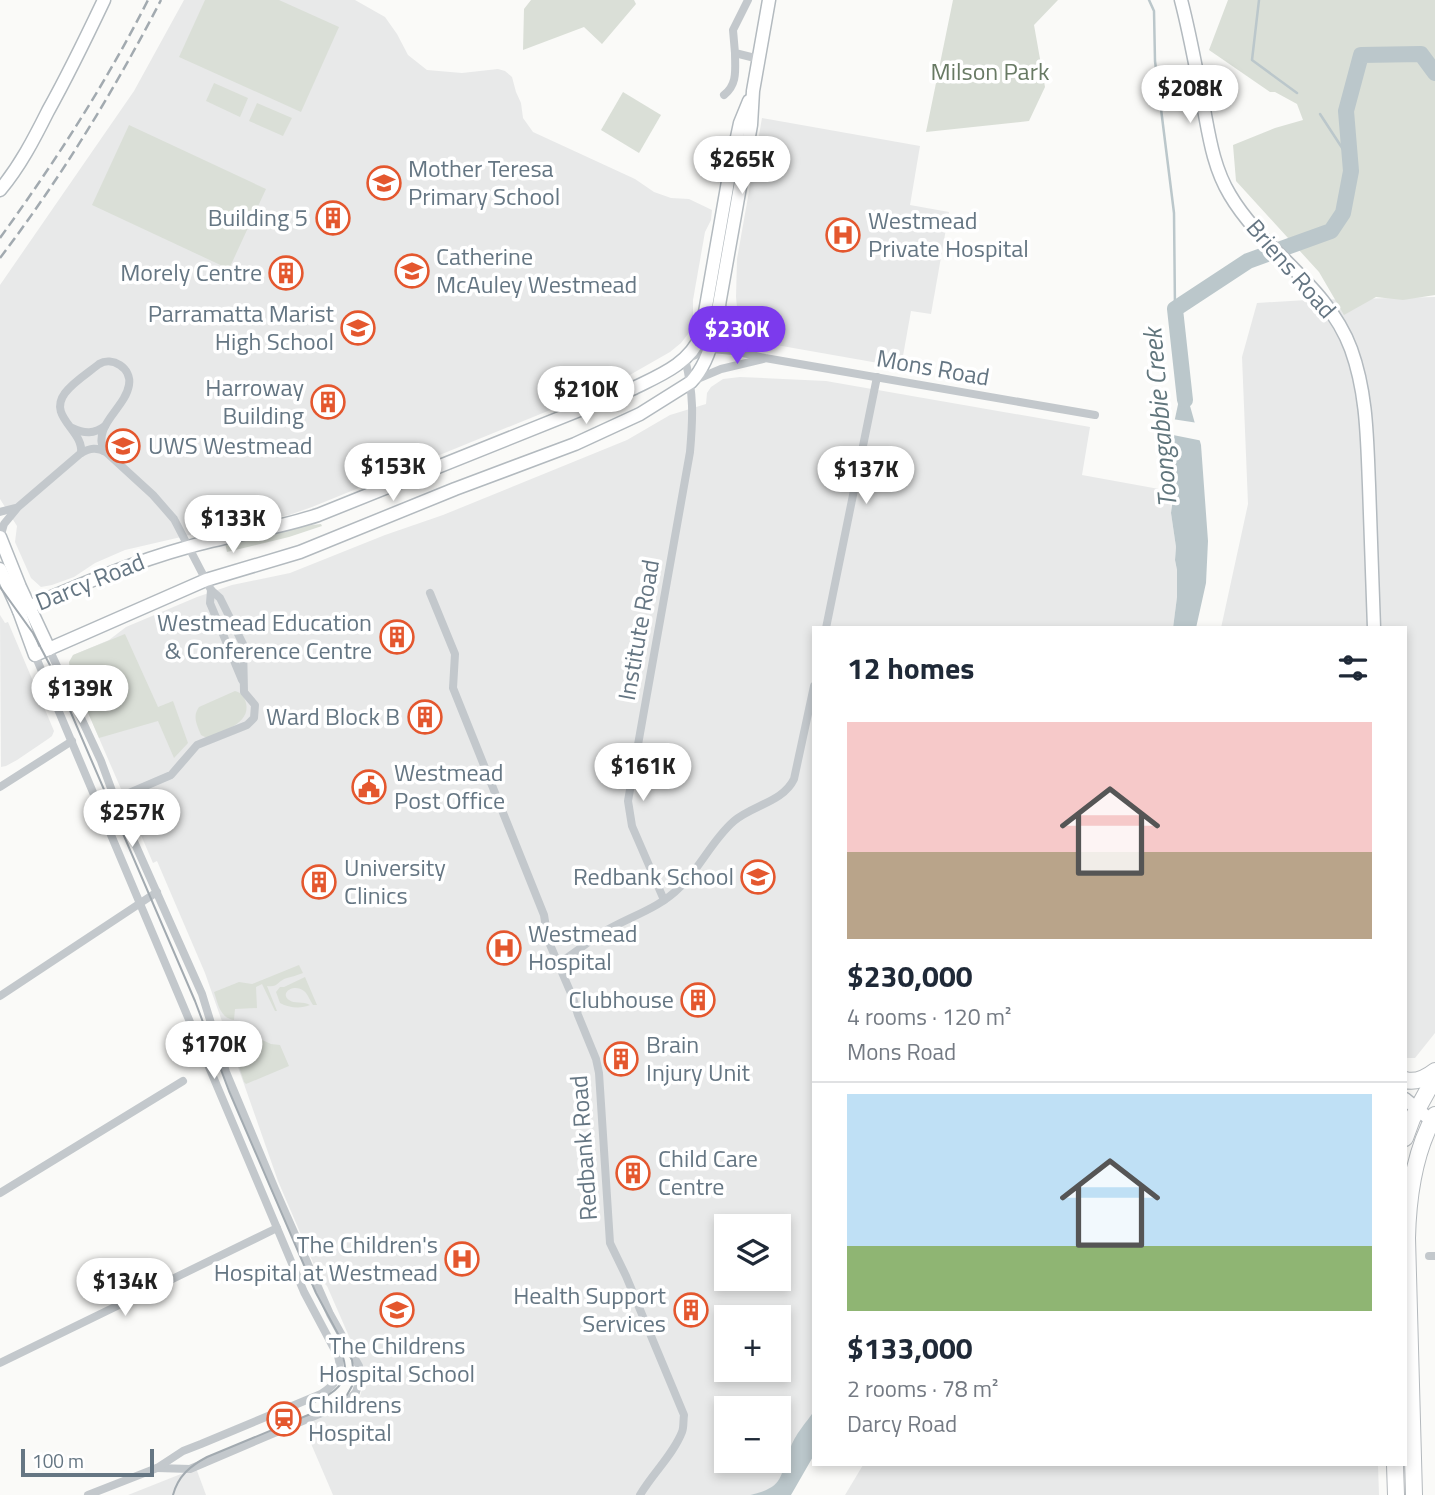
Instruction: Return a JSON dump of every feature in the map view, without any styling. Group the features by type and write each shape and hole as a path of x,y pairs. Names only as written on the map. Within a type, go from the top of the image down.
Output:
{"highway":[{"path":"1407,1080 1426,1078 1435,1071"},
{"path":"1410,1111 1435,1077"},
{"path":"1414,1495 1408,1200 1414,1171 1431,1122"},
{"path":"1395,1466 1396,1495"}],"street":[{"path":"0,190 27,151 104,0"},
{"path":"724,96 733,86 735,79 733,30 748,0"},
{"name":"Darcy Road","path":"35,656 208,585 300,552 575,444 640,414 691,382 711,349 751,125 753,91 769,0"},
{"name":"Briens Road","path":"1181,0 1213,156 1229,194 1252,227 1306,281 1333,314 1350,346 1361,383 1367,431 1374,626"},
{"path":"735,53 759,59"},
{"name":"Darcy Road","path":"24,609 135,563 189,547 291,524 341,507 632,389 685,359 695,348 701,335 740,123 753,91"},
{"path":"715,251 725,240 737,204"},
{"path":"720,298 734,351"},
{"name":"Mons Road","path":"685,359 711,349 734,351 1095,415"},
{"name":"Mons Road","path":"691,382 721,369 765,358"},
{"name":"Institute Road","path":"664,900 632,826 628,802 690,452 691,382 685,359"},
{"path":"81,453 81,442 61,416 63,396 99,364 109,361 127,372 129,384 105,426 101,438 104,451"},
{"path":"825,626 877,377"},
{"path":"71,427 88,433 105,426"},
{"path":"90,1495 157,1468 192,1447 330,1389 338,1378 340,1369 339,1360 304,1292 276,1228 35,656 24,609 0,538 4,524 18,507 81,453 95,448 104,451 165,507 174,519 208,585 220,598 243,644 244,692 255,705 251,722 197,745 171,775 116,799"},
{"path":"0,512 18,507"},
{"path":"0,569 49,649 101,761 201,994 242,1113 317,1286 359,1366 359,1386 352,1398 338,1406 190,1469 157,1468"},
{"path":"208,585 210,603 243,682"},
{"name":"Redbank Road","path":"430,593 455,654 453,688 544,915 548,940 596,1059 610,1243 684,1415 683,1430 675,1445 640,1495"},
{"path":"558,963 606,930 664,900 682,886 735,820 786,792 797,770 812,696"},
{"path":"0,787 72,741"},
{"path":"0,996 157,892"},
{"path":"0,1193 183,1081"},
{"path":"1410,1111 1431,1122"},
{"path":"0,1363 276,1228"}],"shaded area":[{"name":"Catherine McAuley Westmead","path":"184,0 355,0 385,17 408,55 427,70 462,73 498,69 505,71 512,77 523,118 533,132 635,179 654,192 671,198 689,199 712,210 705,232 693,300 693,321 688,334 670,352 614,384 312,507 289,515 125,550 95,563 74,577 41,587 31,578 15,542 17,526 0,499 0,285 134,91"},
{"name":"Westmead Private Hospital","path":"762,118 920,146 910,205 949,212 931,314 911,311 901,367 742,339 736,297 737,259"},
{"path":"1435,297 1435,1033 1415,1058 1407,1058 1407,626 1221,626 1248,504 1242,357 1257,303"},
{"name":"Westmead Hospital","path":"740,377 826,381 1090,427 1082,475 1170,491 1177,570 1173,626 812,626 812,1415 791,1456 791,1396 714,1396 714,1473 783,1473 778,1482 764,1492 750,1495 333,1495 309,1439 309,1432 315,1418 353,1403 360,1396 365,1373 327,1286 320,1279 278,1181 205,973 157,861 153,863 70,671 73,655 109,640 126,627 197,597 232,585 290,573 443,515 627,440 670,415 706,404 707,393 723,379"},
{"name":"Toongabbie Creek","path":"1183,381 1201,445 1208,541 1206,583 1196,626 1173,626 1177,570 1171,513 1170,442"},
{"path":"0,615 5,623 8,622 54,731 48,739 17,760 1,767"},
{"path":"812,1414 812,1458 791,1495 750,1495 775,1484 782,1473 791,1473 791,1447"},
{"path":"862,1466 1378,1466 1379,1495 845,1495"},
{"path":"196,1468 206,1495 128,1495"}],"green space":[{"path":"205,0 279,0 339,27 301,112 179,57"},
{"path":"531,0 634,0 636,4 602,44 584,27 523,50 524,9"},
{"name":"Milson Park","path":"953,0 1058,0 1034,25 1045,87 1029,121 926,132"},
{"path":"1228,0 1435,0 1435,295 1403,300 1376,297 1344,315 1319,272 1236,181 1233,145 1303,120 1297,104 1270,92 1209,50"},
{"path":"214,83 248,98 240,117 206,101"},
{"path":"623,92 661,115 639,153 601,130"},
{"path":"257,103 292,118 283,136 249,121"},
{"path":"129,125 266,189 229,269 92,205"},
{"path":"321,524 322,526 289,537 227,552 225,543"},
{"path":"125,634 158,707 173,701 188,743 174,758 158,721 99,738 70,671 69,662 73,655"},
{"path":"235,691 241,694 245,701 244,716 234,726 220,733 207,738 201,735 196,717 199,707"},
{"path":"299,965 303,973 267,986 277,1011 262,984 256,987 257,1008 235,1009 234,1020 220,1010 214,992 239,982 252,984"},
{"path":"305,977 317,1005 313,1005 305,992 296,988 289,990 286,997 291,1001 310,1005 295,1007 280,1003 276,992 280,987"},
{"path":"258,1038 280,1045 289,1066 246,1084 234,1045 237,1040"}],"pier":[{"path":"1172,419 1198,423 1203,441 1168,434"}],"waterway":[{"path":"1149,0 1154,11 1155,61 1174,213 1175,309"},
{"path":"1259,0 1252,60 1297,93"},
{"name":"Toongabbie Creek","path":"1185,400 1175,309 1248,261 1331,231 1343,213 1351,171 1346,111 1361,55 1421,54 1435,73"},
{"path":"1320,114 1350,160"}],"tram line":[{"path":"0,587 33,633 53,671 195,1001 229,1091 316,1293 352,1360 352,1386 347,1395 337,1403 201,1460 181,1477 173,1495"},
{"path":"312,1403 327,1396 343,1381 343,1357"}],"railway":[{"path":"0,238 79,122 148,0"},
{"path":"0,258 86,132 161,0"}],"place":[{"name":"Mother Teresa Primary School","path":"384,183"},
{"name":"Building 5","path":"333,218"},
{"name":"Westmead Private Hospital","path":"843,235"},
{"name":"Catherine McAuley Westmead","path":"412,271"},
{"name":"Morely Centre","path":"286,273"},
{"name":"Parramatta Marist High School","path":"358,328"},
{"name":"Harroway Building","path":"328,402"},
{"name":"UWS Westmead","path":"123,446"},
{"name":"Westmead Education & Conference Centre","path":"397,637"},
{"name":"Ward Block B","path":"425,717"},
{"name":"Westmead Post Office","path":"369,787"},
{"name":"Redbank School","path":"758,877"},
{"name":"University Clinics","path":"319,882"},
{"name":"Westmead Hospital","path":"504,948"},
{"name":"Clubhouse","path":"698,1000"},
{"name":"Brain Injury Unit","path":"621,1059"},
{"name":"Child Care Centre","path":"633,1173"},
{"name":"The Children's Hospital at Westmead","path":"462,1259"},
{"name":"The Childrens Hospital School","path":"397,1310"},
{"name":"Health Support Services","path":"691,1310"},
{"name":"Childrens Hospital","path":"284,1419"}]}
